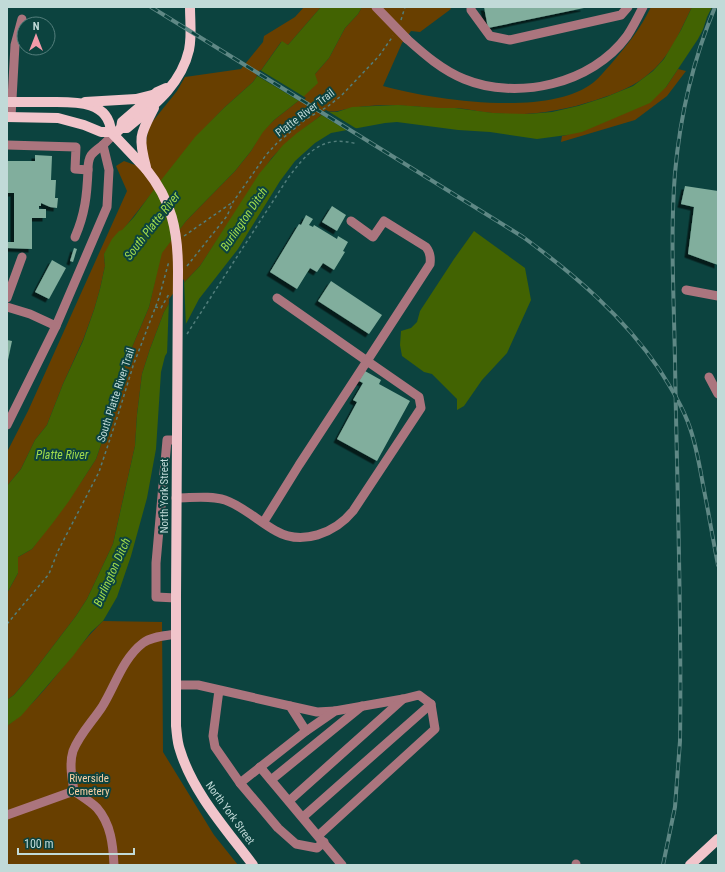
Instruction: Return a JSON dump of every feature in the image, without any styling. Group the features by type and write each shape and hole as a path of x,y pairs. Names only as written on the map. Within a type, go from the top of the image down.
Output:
{"main road":[{"path":"9,117 58,118 84,125 101,132 115,132 127,128 156,104 177,79 185,64 189,49 190,7"},
{"path":"115,132 122,122 157,92 177,79"},
{"path":"10,102 79,102 136,99 157,92"},
{"path":"79,102 96,108 102,112 115,132"},
{"path":"146,169 141,148 141,138 143,130 156,104"},
{"name":"North York Street","path":"115,132 146,169 161,190 173,218 182,270 174,290 178,342 176,498 176,726 178,743 192,778 205,800 253,865"},
{"path":"690,865 718,839"}],"lane":[{"path":"376,7 432,61 446,70 465,79 481,84 500,88 517,89 554,84 586,71 600,62 626,37 643,7"},
{"path":"471,7 471,10 490,36 510,40 621,15 628,7"},
{"path":"9,117 16,41"},
{"path":"75,237 81,223 86,201 89,159 92,153 103,145 115,132"},
{"path":"7,145 76,147 75,170 88,170"},
{"path":"7,425 56,326 107,207 109,170 103,145"},
{"path":"263,523 430,264 431,259 429,250 426,247 384,221 376,238 351,221"},
{"path":"7,298 22,258"},
{"path":"686,290 718,296"},
{"path":"176,498 207,498 225,500 277,532 288,536 298,537 318,535 328,532 346,520 353,511 421,408 419,397 277,298"},
{"path":"7,307 30,314 56,326"},
{"path":"709,377 718,394"},
{"path":"176,598 156,597 156,563 167,440 177,440"},
{"path":"114,865 113,846 104,818 96,808 74,791 71,766 73,753 77,741 101,708 131,656 144,643 153,638 176,634"},
{"path":"176,685 198,685 317,712 335,711 419,695 432,704"},
{"path":"219,690 213,736 215,747 240,783 278,828 296,844 317,848 321,838 434,729 432,704"},
{"path":"289,801 403,699"},
{"path":"303,817 432,704"},
{"path":"290,706 306,731"},
{"path":"271,780 362,706"},
{"path":"240,783 306,731 335,711"},
{"path":"260,767 321,838 342,865"},
{"path":"7,815 74,791"}],"path":[{"path":"400,21 405,8"},
{"name":"Platte River Trail","path":"182,270 190,264 226,216 233,202 266,155 277,143 306,119 327,107 341,96 379,56 395,33"},
{"path":"178,342 185,338 284,185 303,159 322,144 335,141 346,141 356,144"},
{"path":"180,241 194,229 233,202"},
{"name":"South Platte River Trail","path":"7,624 49,574 58,551 94,484 133,366 155,307 169,260"},
{"path":"155,307 161,308 174,290"}],"green space":[{"path":"304,7 321,7 288,45 281,42 253,82 225,107 196,137 104,254 105,266 100,289 83,340 63,384 47,425 35,440 21,469 7,486 7,452 28,411 127,191 116,166 124,161 146,169 145,147 149,126 177,91 185,77 241,69 263,42 264,36 295,17"},
{"path":"362,7 450,7 451,9 420,32 411,31 402,43 383,86 431,96 461,100 491,103 521,103 550,100 574,93 594,82 628,44 651,7 692,7 670,50 659,65 639,81 619,92 583,104 532,114 488,113 456,108 384,105 350,108 326,112 281,148 271,159 200,266 177,290 164,312 142,374 135,446 113,544 87,599 76,616 31,675 14,695 7,700 7,593 18,573 18,557 32,549 96,459 114,407 127,359 149,307 161,253 186,221 235,171 251,151 262,132 274,120 302,98 315,74 329,58 345,28 358,14"},
{"path":"678,69 686,71 667,96 635,120 561,142 562,136 567,135 666,87"},
{"name":"Riverside Cemetery","path":"103,621 162,622 163,752 214,835 238,865 7,865 7,726 21,715 45,689 79,647"}],"water":[{"name":"Platte River","path":"321,7 362,7 358,14 345,28 329,58 315,74 318,83 274,120 263,132 251,151 235,171 186,221 162,253 149,307 127,359 114,407 96,459 52,524 32,549 18,557 18,573 7,593 7,486 21,469 35,440 47,425 63,384 83,341 100,289 105,266 104,254 112,239 134,217 195,137 253,82 282,41 288,45"},
{"name":"Burlington Ditch","path":"692,7 715,7 698,39 666,87 650,103 582,132 537,139 490,132 458,130 397,122 385,123 331,133 315,143 295,161 280,181 238,249 199,299 187,322 165,356 161,372 156,449 147,498 131,556 117,597 103,621 91,632 73,656 21,716 7,726 7,700 14,695 31,675 76,616 87,599 113,544 135,446 142,374 164,312 177,290 200,266 259,174 283,145 326,112 337,112 352,107 398,105 455,108 493,113 528,114 552,112 606,97 633,86 653,71 664,59 681,30"},
{"path":"474,231 525,268 531,300 507,353 482,380 464,406 457,410 457,399 432,374 424,372 402,356 400,345 401,331 411,328 417,322 420,311"}],"pier":[{"path":"712,7 717,7 700,39 707,17"},
{"path":"260,70 306,98 301,102 256,75"},
{"path":"326,110 357,129 348,131 320,114"},
{"path":"184,279 186,328 167,355 169,299"}],"building":[{"path":"484,7 584,7 584,8 488,28"},
{"path":"35,155 52,156 51,180 56,180 55,198 58,198 57,208 41,203 41,206 39,206 39,209 46,209 46,218 32,218 32,249 7,248 7,242 14,242 14,193 7,193 7,161 35,161"},
{"path":"685,186 718,191 718,265 688,254 694,207 681,204"},
{"path":"332,206 346,215 337,231 322,222"},
{"path":"306,215 313,219 309,225 313,227 314,225 337,239 338,236 348,242 343,251 345,252 334,270 323,263 317,272 310,268 297,289 270,272"},
{"path":"74,248 77,249 73,262 70,261"},
{"path":"52,260 66,268 49,299 35,292"},
{"path":"331,281 382,315 369,334 318,301"},
{"path":"7,340 12,341 8,360 7,360"},
{"path":"365,371 381,380 379,384 410,401 377,461 337,439 357,402 353,400 363,383 359,381"}],"railway":[{"path":"151,7 523,237 561,266 597,297 630,331 645,350 659,369 684,413 698,459 718,565"},
{"path":"663,865 675,807 680,741 680,599 673,267 675,173 680,130 689,88 700,47 715,7"}],"water label":[{"name":"South Platte River","path":"152,226"}]}
